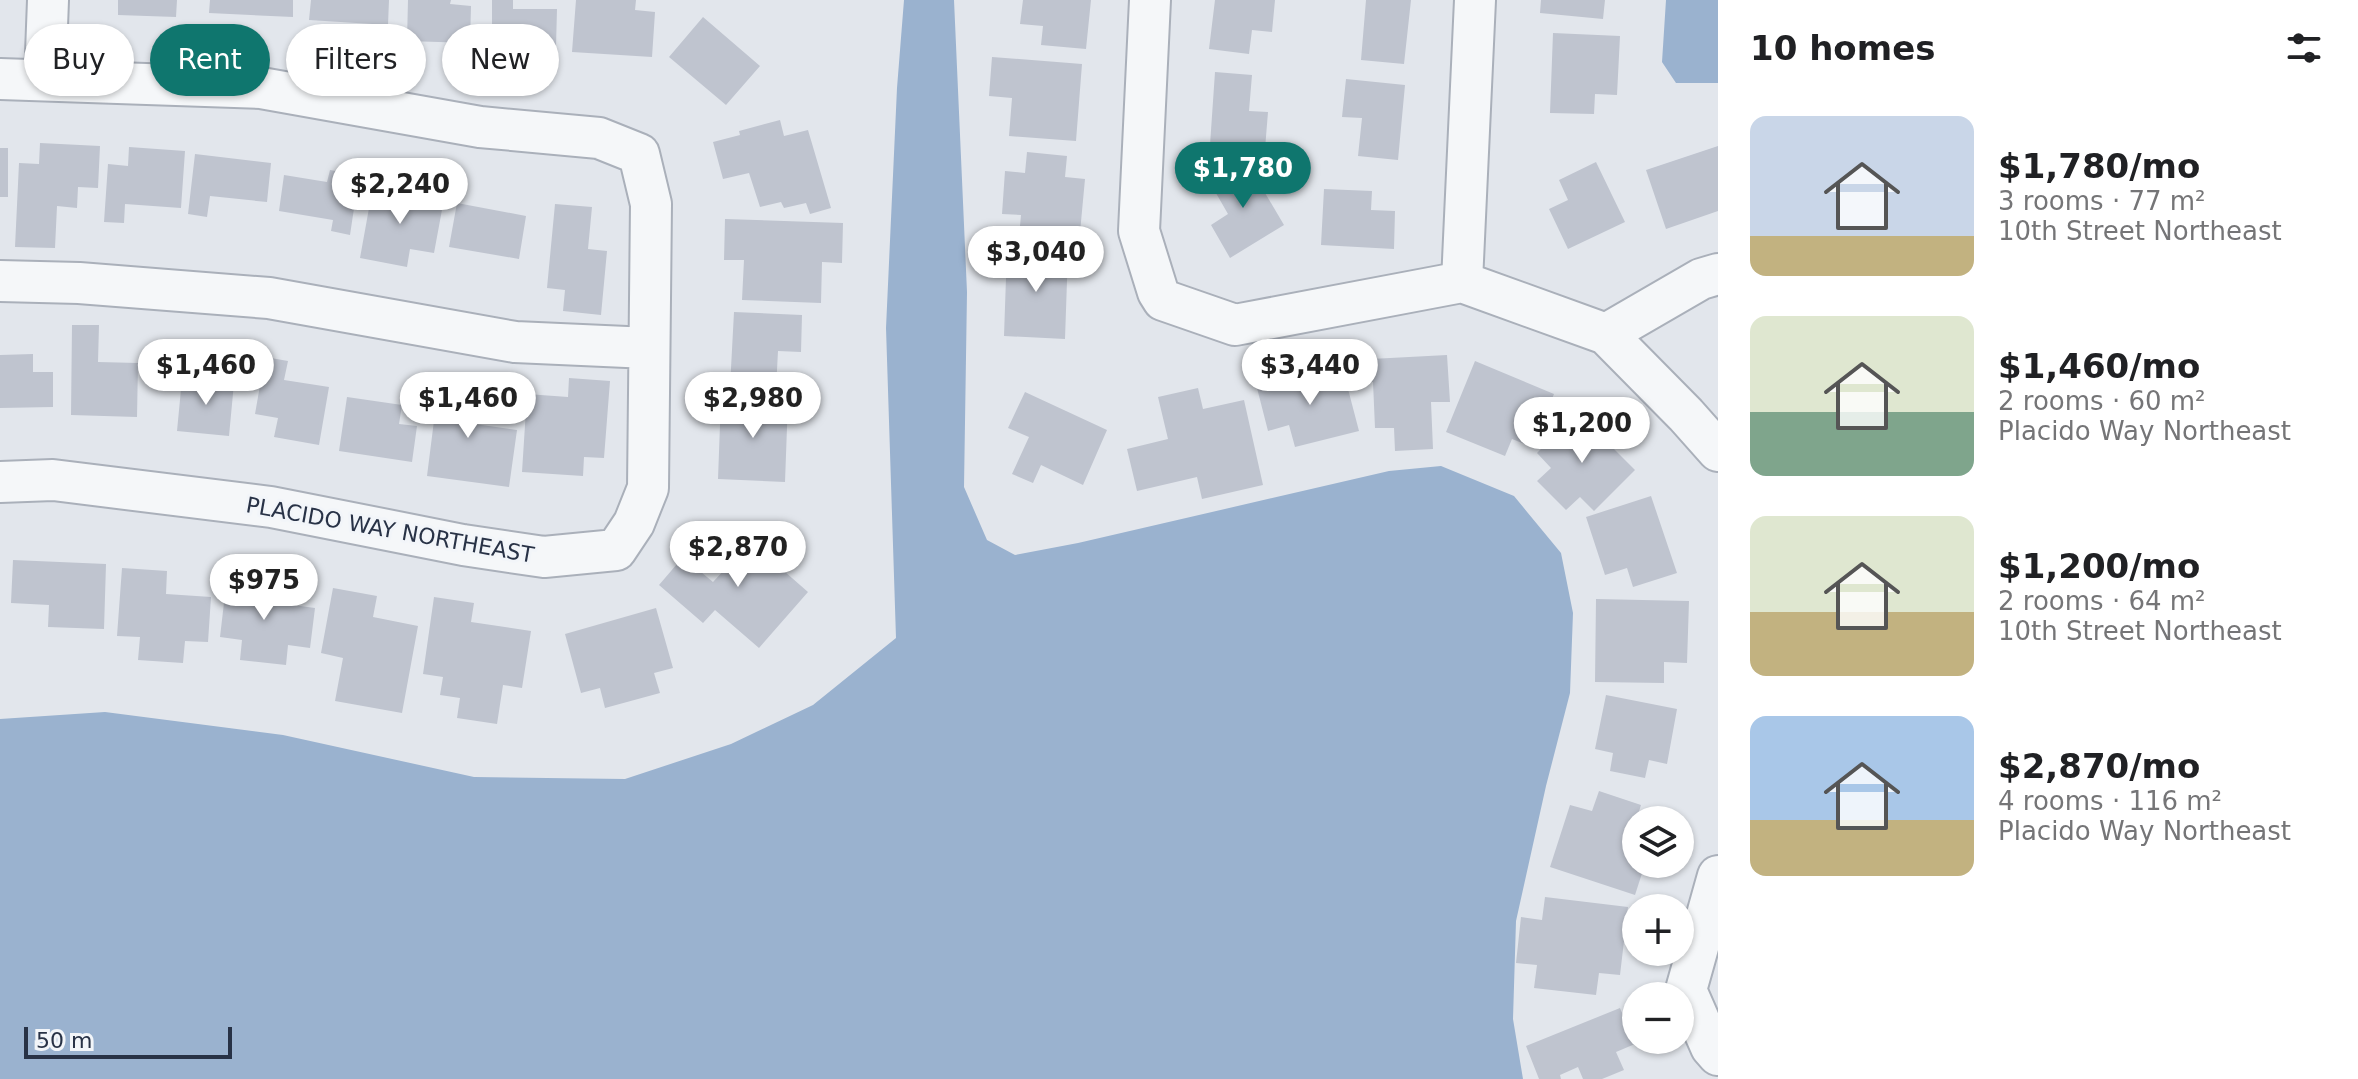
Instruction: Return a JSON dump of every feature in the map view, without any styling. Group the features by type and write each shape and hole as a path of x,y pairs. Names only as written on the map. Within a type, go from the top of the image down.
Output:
{"street":[{"path":"47,24 48,0"},
{"path":"1150,0 1139,231 1163,300 1235,325 1462,282 1606,334 1718,451"},
{"path":"1462,282 1475,0"},
{"path":"0,79 24,80"},
{"name":"PLACIDO WAY NORTHEAST","path":"0,482 53,480 271,507 463,545 544,557 616,550 634,523 648,488 651,204 639,154 599,138 480,127 261,88 134,83"},
{"path":"1606,334 1701,279 1718,274"},
{"path":"0,281 79,283 269,298 515,342 649,348"},
{"path":"1718,876 1686,990 1711,1047 1718,1055"}],"water":[{"path":"904,0 954,0 967,292 964,487 987,540 1015,555 1389,471 1441,466 1514,496 1561,553 1573,613 1570,693 1516,921 1513,1019 1523,1079 0,1079 0,719 105,712 283,735 474,777 625,779 731,744 813,705 896,638 886,328"},
{"path":"1666,0 1718,0 1718,83 1676,83 1662,62"}],"building":[{"path":"118,0 177,0 176,17 118,15"},
{"path":"210,0 293,0 293,17 209,13"},
{"path":"311,0 389,0 388,24 309,20"},
{"path":"408,0 451,0 450,4 471,6 471,24 442,24 442,42 426,42 426,24 407,24"},
{"path":"492,0 513,0 513,9 557,9 557,24 492,24"},
{"path":"576,0 636,0 635,10 655,12 652,57 572,52"},
{"path":"1023,0 1091,0 1086,49 1041,45 1043,26 1020,24"},
{"path":"1215,0 1275,0 1272,32 1252,30 1249,54 1209,49"},
{"path":"1366,0 1411,0 1404,64 1361,60"},
{"path":"1541,0 1605,0 1603,19 1540,13"},
{"path":"703,17 760,66 726,105 669,57"},
{"path":"1553,33 1620,36 1617,95 1595,94 1594,114 1550,113"},
{"path":"992,57 1082,64 1076,141 1009,136 1012,98 989,96"},
{"path":"1215,72 1252,75 1249,111 1268,112 1265,149 1210,145"},
{"path":"1346,79 1405,85 1398,160 1358,156 1362,118 1342,117"},
{"path":"780,120 784,136 808,130 831,208 810,214 806,203 784,208 781,202 760,207 749,173 723,179 713,142"},
{"path":"40,143 100,146 98,188 78,187 77,208 57,206 55,248 15,247 19,163 39,164"},
{"path":"1718,146 1718,211 1666,229 1646,170"},
{"path":"129,147 185,151 181,208 125,204 124,223 104,222 108,164 128,166"},
{"path":"0,148 8,148 8,197 0,197"},
{"path":"1027,152 1067,156 1065,177 1085,179 1079,243 1019,237 1021,215 1002,214 1005,171 1025,173"},
{"path":"195,154 271,163 267,202 210,196 207,217 188,214"},
{"path":"1245,159 1284,225 1230,258 1211,225 1228,214 1209,181"},
{"path":"1596,162 1625,222 1568,249 1549,209 1568,200 1559,180"},
{"path":"330,170 359,175 350,235 331,231 333,220 279,211 284,175 327,182"},
{"path":"373,186 444,199 434,253 410,249 407,267 360,258"},
{"path":"1324,189 1372,191 1371,210 1395,211 1394,249 1321,245"},
{"path":"457,203 526,216 519,259 449,247"},
{"path":"555,204 592,207 588,249 607,251 601,315 563,311 565,290 547,288"},
{"path":"725,219 843,223 842,263 822,262 821,303 742,300 744,260 724,260"},
{"path":"1007,249 1068,252 1065,339 1004,336"},
{"path":"734,312 802,315 801,352 778,351 776,389 730,387"},
{"path":"72,325 99,325 98,362 138,363 137,417 71,415"},
{"path":"33,354 33,372 53,372 53,407 0,408 0,355"},
{"path":"1447,355 1450,402 1431,402 1433,449 1395,451 1394,428 1375,428 1373,382 1354,383 1352,360"},
{"path":"265,357 288,361 284,380 329,387 319,445 274,437 278,418 255,414"},
{"path":"1475,361 1554,394 1532,447 1512,439 1505,456 1446,432"},
{"path":"1342,366 1359,431 1295,447 1289,425 1268,431 1257,388"},
{"path":"569,378 610,381 604,458 584,457 583,476 522,472 527,394 568,397"},
{"path":"182,379 234,383 229,436 177,431"},
{"path":"439,381 480,386 475,424 517,430 509,487 427,476"},
{"path":"1198,388 1203,409 1244,400 1263,485 1202,499 1197,477 1137,491 1127,449 1168,439 1158,397"},
{"path":"1025,392 1107,430 1083,485 1041,465 1033,483 1012,474 1029,437 1008,428"},
{"path":"347,397 402,405 399,424 417,426 412,462 339,451"},
{"path":"721,398 788,400 785,482 718,479"},
{"path":"1577,412 1635,470 1594,511 1580,497 1566,510 1537,481 1551,468 1537,453"},
{"path":"1651,496 1677,573 1633,587 1627,568 1605,575 1586,517"},
{"path":"735,528 808,592 759,648 715,610 703,623 659,585 683,557 713,582 725,569 710,556"},
{"path":"13,560 106,564 104,629 48,627 49,605 11,603"},
{"path":"122,568 167,571 166,594 211,597 208,642 185,641 183,663 138,660 140,637 117,636"},
{"path":"227,577 273,582 270,602 315,608 310,648 288,645 286,665 240,660 242,640 220,637"},
{"path":"333,588 377,596 373,617 418,626 402,713 335,701 343,658 321,653"},
{"path":"434,597 474,603 471,622 531,631 522,688 503,685 497,724 457,718 460,698 440,695 443,677 423,674"},
{"path":"1596,599 1689,601 1687,663 1664,662 1664,683 1595,682"},
{"path":"656,608 673,668 654,673 660,693 605,708 600,688 581,693 565,634"},
{"path":"1606,695 1677,709 1667,764 1649,760 1645,778 1610,771 1613,753 1595,749"},
{"path":"1599,791 1641,805 1622,806 1622,878 1640,878 1635,894 1550,867 1570,805 1592,811"},
{"path":"1545,897 1622,906 1620,975 1599,973 1596,995 1534,988 1537,965 1516,963 1521,917 1542,920"},
{"path":"1620,1008 1622,1013 1622,1049 1616,1052 1624,1070 1602,1079 1583,1079 1578,1067 1560,1075 1561,1079 1539,1079 1526,1046"}]}
